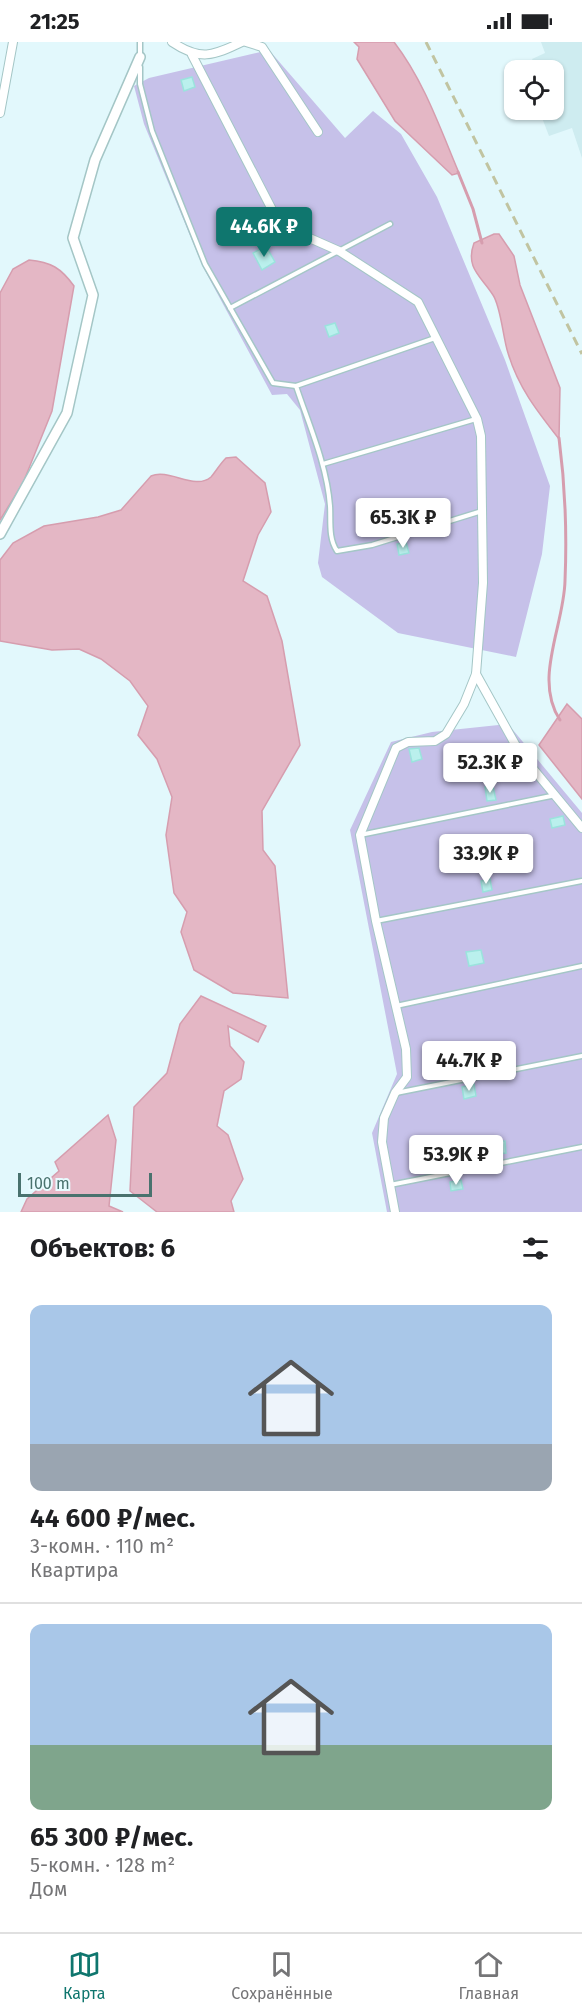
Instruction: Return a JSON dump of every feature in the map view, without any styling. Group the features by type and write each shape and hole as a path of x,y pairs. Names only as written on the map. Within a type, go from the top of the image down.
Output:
{"street":[{"path":"0,113 13,42"},
{"path":"172,42 192,55 280,225 339,251 418,302 477,419 481,436 483,583 476,674 464,704 446,734 435,741 408,742 396,748 360,835 376,921 406,1048 406,1077 395,1093 384,1118 382,1142 395,1212"},
{"path":"192,55 218,54 244,42 262,47 318,132"},
{"path":"0,534 68,413 93,295 73,238 95,160 140,57"},
{"path":"476,674 520,753 582,828"}],"lane":[{"path":"140,42 140,84 152,131 205,264 273,383 296,386 435,338"},
{"path":"230,308 390,224"},
{"path":"296,386 323,464 330,504 333,545 337,551 372,545 482,511"},
{"path":"323,464 477,419"},
{"path":"360,835 556,795"},
{"path":"376,921 582,881"},
{"path":"396,1006 582,966"},
{"path":"395,1093 582,1056"},
{"path":"389,1185 582,1147"}],"shaded area":[{"path":"354,42 394,42 423,89 459,173 452,175 395,121 357,59 359,47"},
{"path":"541,42 582,42 582,158 572,128 549,136 543,120 564,120 564,60 532,60 545,53"},
{"path":"269,50 345,138 373,111 401,134 437,197 505,360 550,486 542,554 516,657 398,633 322,577 318,563 325,504 300,410 287,394 272,395 203,267 144,124 134,86 149,78"},
{"path":"499,234 514,256 520,285 560,388 559,439 517,377 508,353 496,300 476,271 471,259 474,243"},
{"path":"29,260 55,267 74,286 52,411 23,483 0,520 0,293 13,269"},
{"path":"236,457 265,483 271,512 258,535 243,581 267,596 282,641 300,745 262,811 263,850 275,866 288,998 233,993 194,970 181,932 187,912 174,893 166,835 172,797 157,759 138,735 148,706 130,681 101,659 79,649 52,650 0,641 0,560 13,543 44,526 98,517 121,510 151,476 158,474 190,481 205,481 226,458"},
{"path":"567,704 582,719 582,799 539,745"},
{"path":"508,724 582,813 582,1212 387,1212 372,1133 397,1074 350,830 391,742 432,732"},
{"path":"201,996 266,1026 258,1042 228,1026 230,1046 244,1062 241,1079 224,1091 217,1126 228,1135 243,1179 231,1201 234,1212 157,1212 130,1191 134,1107 167,1073 180,1024"},
{"path":"108,1115 116,1140 109,1206 123,1212 21,1212 27,1199 59,1171 55,1162"}],"building":[{"path":"192,77 195,87 184,91 181,80"},
{"path":"266,246 275,262 262,270 253,253"},
{"path":"335,323 339,333 329,337 325,326"},
{"path":"426,503 428,516 417,518 415,505"},
{"path":"406,542 409,553 399,555 397,544"},
{"path":"419,748 422,759 412,762 409,749"},
{"path":"493,786 496,800 487,801 485,787"},
{"path":"563,816 565,825 552,828 550,819"},
{"path":"490,879 492,890 483,892 481,881"},
{"path":"481,950 484,963 469,966 466,952"},
{"path":"474,1084 476,1096 464,1099 462,1087"},
{"path":"505,1141 506,1153 495,1154 494,1142"},
{"path":"461,1180 463,1189 451,1191 450,1182"}],"waterway":[{"path":"458,172 473,209 482,243"},
{"path":"559,438 565,509 565,581 549,670 549,687 552,704 560,720"}],"railway":[{"path":"426,42 582,354"}]}
